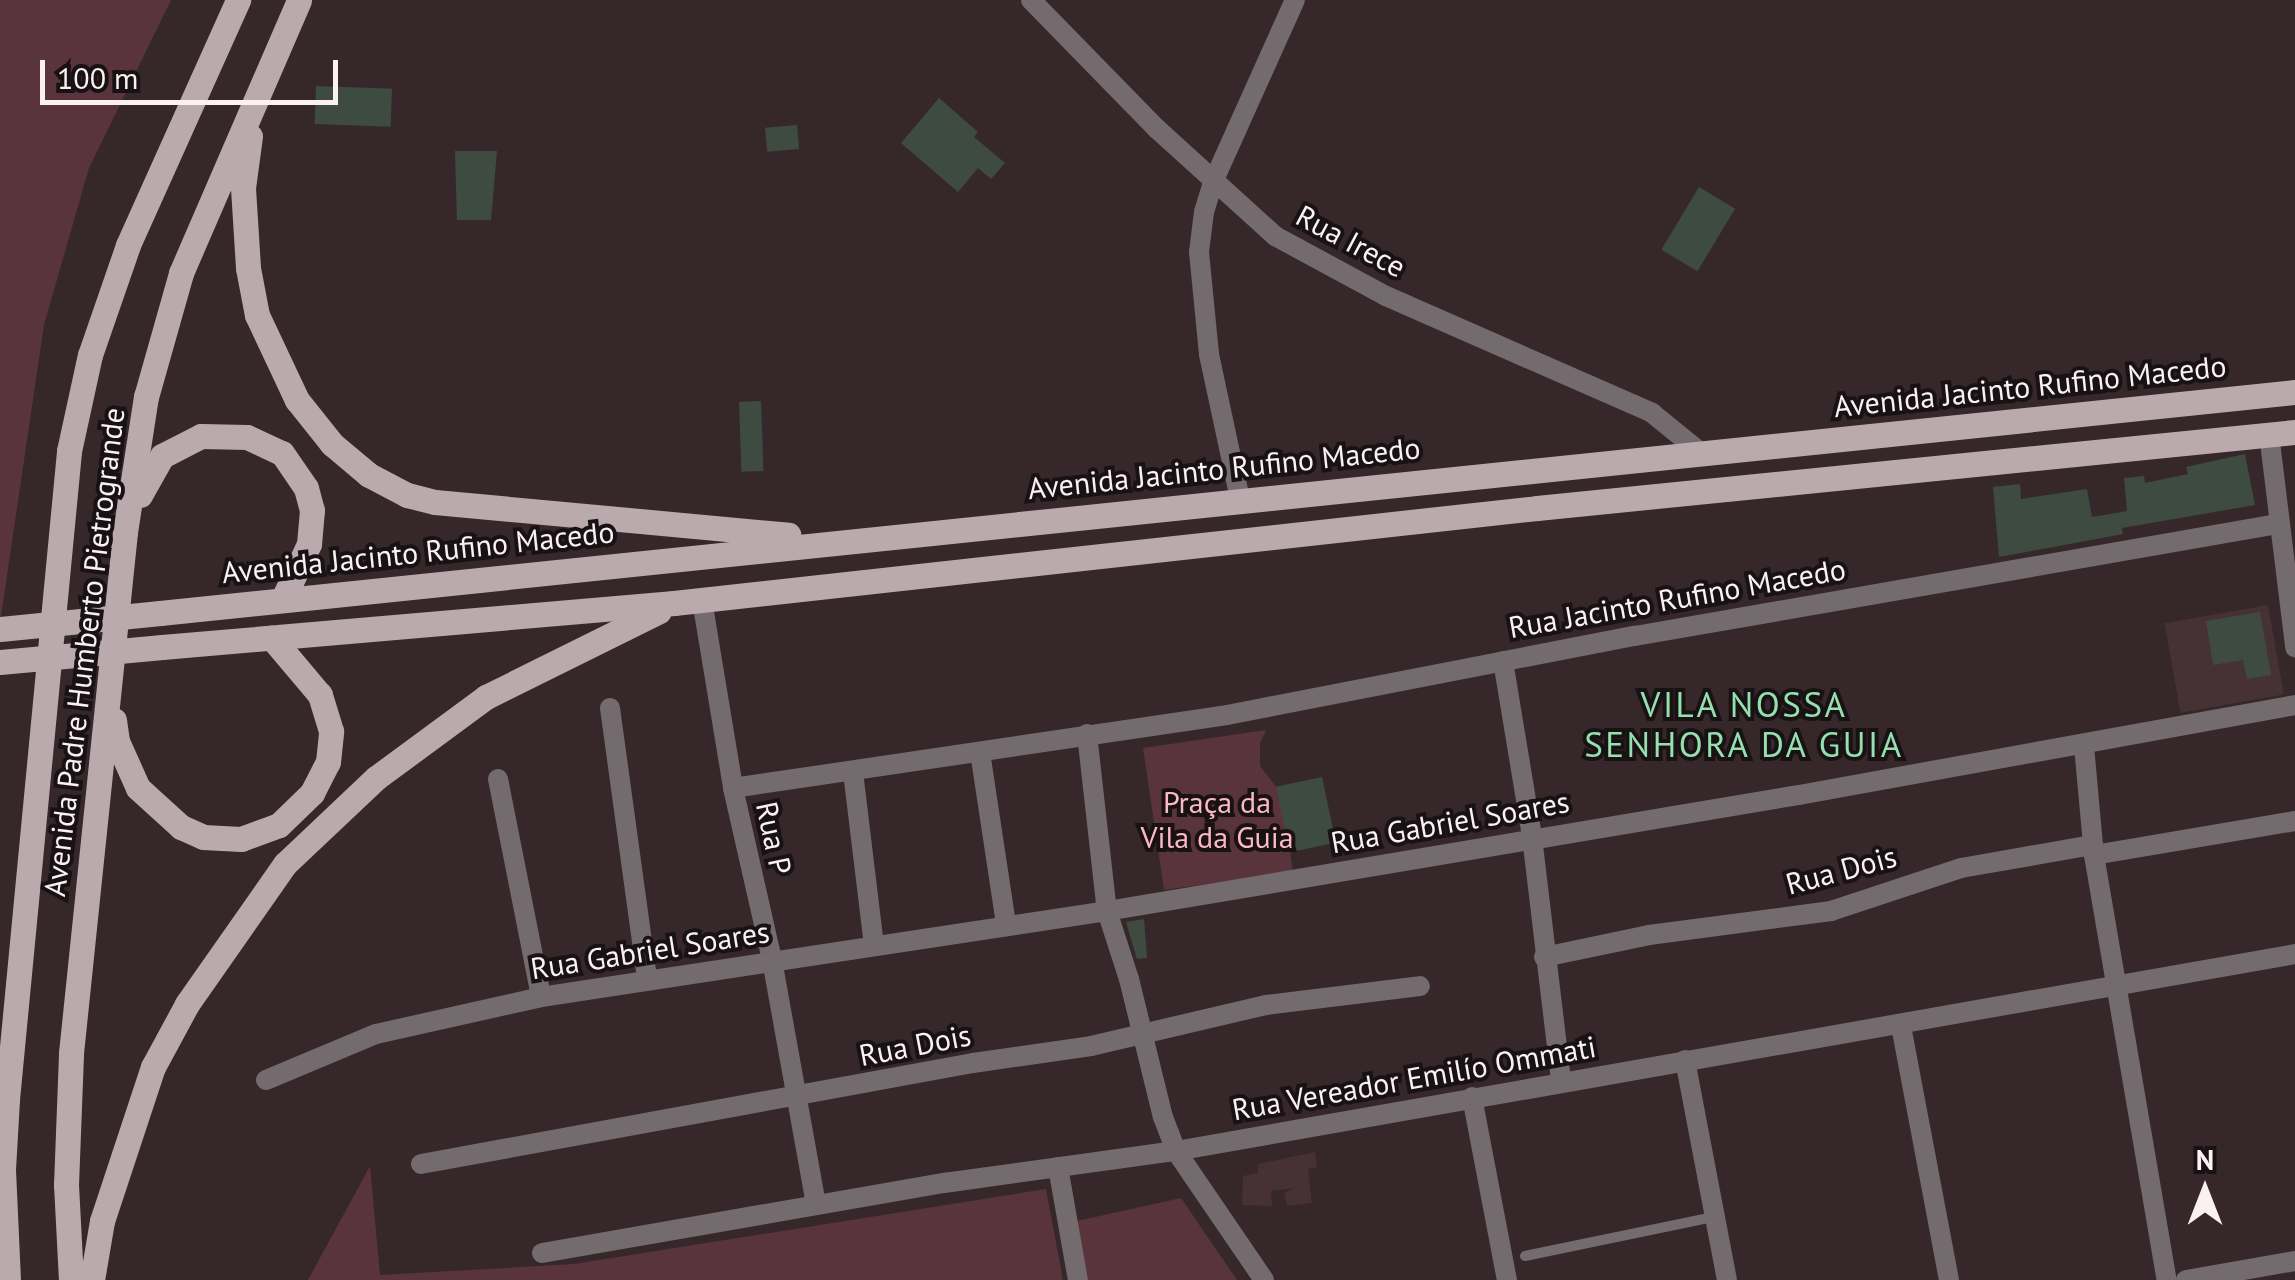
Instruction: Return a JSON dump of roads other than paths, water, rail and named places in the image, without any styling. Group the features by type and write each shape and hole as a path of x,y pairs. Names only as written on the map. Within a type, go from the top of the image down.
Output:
{"main road":[{"name":"Avenida Padre Humberto Pietrogrande","path":"8,1280 3,1186 7,1099 69,451 90,356 128,245 238,0"},
{"name":"Avenida Padre Humberto Pietrogrande","path":"72,1280 66,1185 71,1053 125,532 157,348 182,273 299,0"},
{"path":"265,74 243,188 248,268 257,315 297,400 332,444 406,494 435,502 842,540"},
{"name":"Avenida Jacinto Rufino Macedo","path":"0,630 2295,392"},
{"path":"0,662 674,603 1291,534 2282,433"},
{"path":"125,532 153,466 184,443 224,435 266,442 293,464 312,510 309,544 283,598"},
{"path":"1291,534 1424,510 1429,494 1407,482"},
{"path":"1042,562 1018,551 1016,540 1078,530 1148,509"},
{"path":"92,1280 102,1221 153,1066 198,988 286,864 376,778 486,697 674,603"},
{"path":"110,689 117,741 128,771 162,813 203,838 260,835 279,825 312,793 330,751 330,732 320,695 272,638"}],"street":[{"name":"Rua Irece","path":"1031,0 1094,68 1258,222 1301,251 1386,296 1652,413 1700,452"},
{"path":"1240,499 1209,354 1201,278 1204,212 1214,180 1294,0"},
{"path":"2282,433 2278,524 2295,647"},
{"name":"Rua Jacinto Rufino Macedo","path":"733,788 1246,712 1503,660 2278,524"},
{"name":"Rua P","path":"702,600 733,788 772,960 816,1204"},
{"path":"1503,660 1532,838 1561,1082"},
{"name":"Rua Gabriel Soares","path":"266,1080 376,1034 541,997 1107,911 2084,746 2295,705"},
{"path":"610,708 648,978"},
{"path":"1088,734 1107,911 1176,1150 1264,1280"},
{"path":"2084,746 2094,850 2167,1280"},
{"path":"980,752 1006,924"},
{"path":"853,772 874,946"},
{"path":"498,780 541,997"},
{"name":"Rua Dois","path":"1544,956 1649,934 1831,911 1961,868 2295,821"},
{"name":"Rua Vereador Emilío Ommati","path":"542,1253 816,1204 1176,1150 2295,954"},
{"name":"Rua Dois","path":"421,1164 1142,1035 1266,1005 1420,986"},
{"path":"1901,1026 1949,1280"},
{"path":"1685,1060 1727,1280"},
{"path":"1472,1098 1506,1280"},
{"path":"1058,1167 1078,1280"},
{"path":"2186,1280 2295,1261"}],"lane":[{"path":"1525,1256 1715,1216"}],"district":[{"name":"VILA NOSSA SENHORA DA GUIA","path":"1744,724"}],"park label":[{"name":"Praça da Vila da Guia","path":"1217,819"}]}
